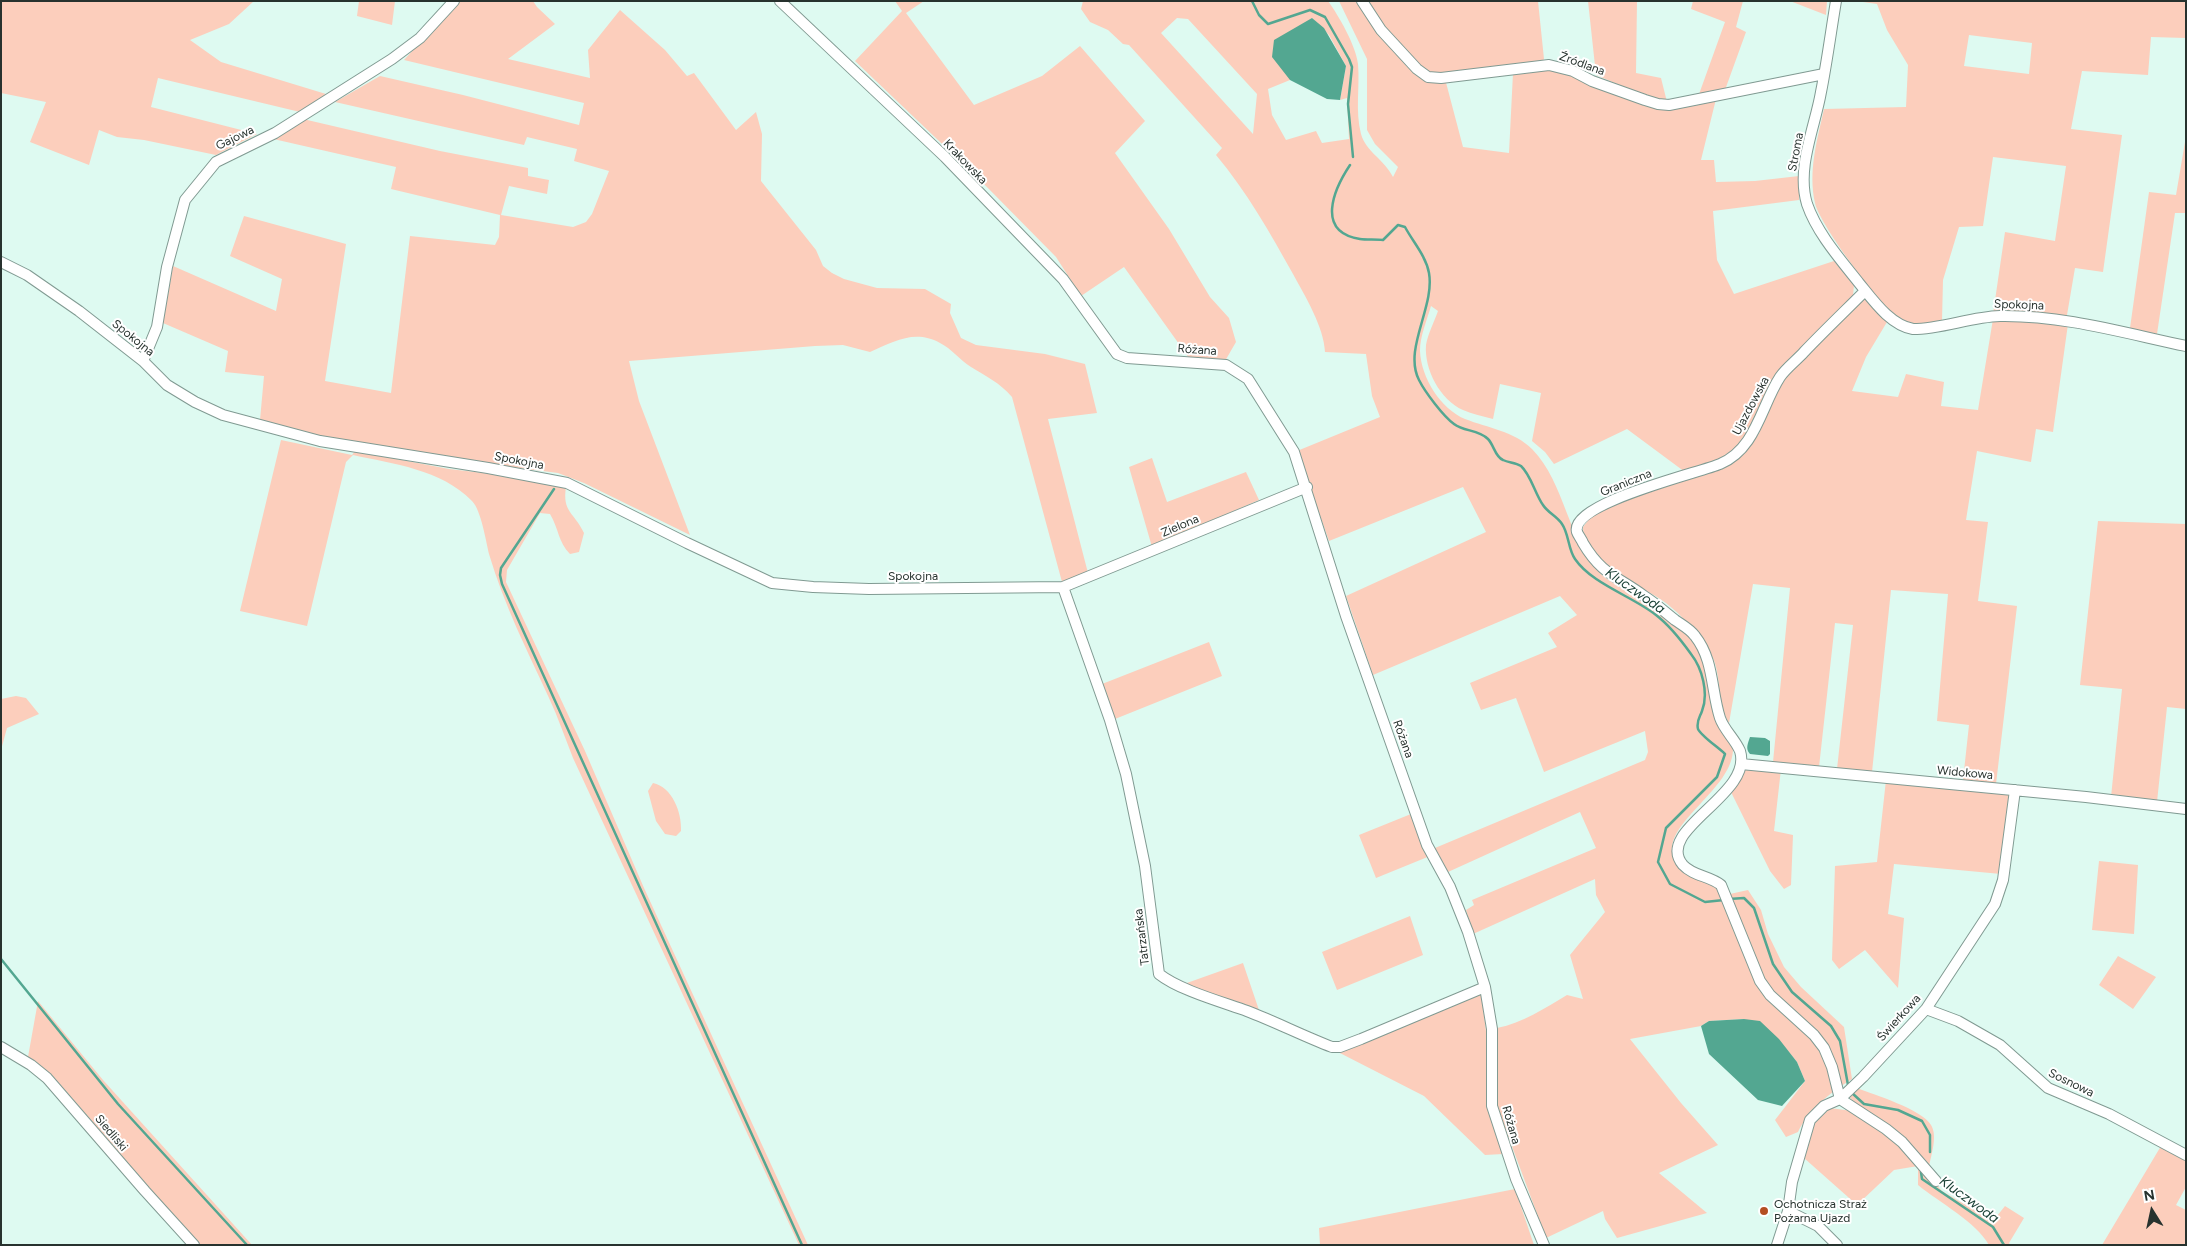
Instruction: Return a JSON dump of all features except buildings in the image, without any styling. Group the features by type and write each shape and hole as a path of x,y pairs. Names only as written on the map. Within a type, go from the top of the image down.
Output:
{"street":[{"name":"Gajowa","path":"143,361 157,327 167,267 185,200 216,162 275,133 392,59 422,36 454,1"},
{"name":"Krakowska","path":"780,1 945,157 1008,225 1063,279 1117,354"},
{"name":"Źródlana","path":"1362,1 1381,30 1428,77 1442,78 1550,66 1572,71 1592,81 1645,100 1669,105 1824,74"},
{"name":"Stroma","path":"1836,1 1804,178 1807,203 1816,225 1865,291"},
{"name":"Spokojna","path":"1,262 44,286 143,361 167,385 195,402 224,415 320,441 488,468 567,483 772,583 869,589 1063,587"},
{"name":"Spokojna","path":"1865,291 1894,321 1906,328 1921,329 1982,317 2040,318 2080,323 2186,346"},
{"name":"Ujazdowska","path":"1690,473 1721,464 1740,451 1755,429 1781,377 1865,291"},
{"name":"Różana","path":"1117,354 1127,358 1226,365 1235,369 1248,379 1294,452 1307,487 1346,616 1427,845 1453,895 1468,932 1485,987 1492,1029 1492,1106 1516,1179 1544,1245"},
{"name":"Graniczna","path":"1690,473 1657,483 1610,502 1580,519 1577,525 1577,532 1589,553 1605,572 1643,595 1694,634 1703,647 1710,666 1721,720 1736,743 1740,753 1741,764"},
{"name":"Zielona","path":"1063,587 1307,487"},
{"name":"Tatrzańska","path":"1063,587 1110,720 1126,774 1145,866 1159,974 1165,979 1332,1047 1340,1047 1361,1039 1485,987"},
{"name":"Widokowa","path":"1741,764 2186,808"},
{"path":"1741,764 1727,790 1682,836 1678,849 1681,863 1688,870 1712,879 1721,885 1765,988 1814,1035 1824,1048 1832,1067 1840,1099 1902,1142 1936,1181"},
{"name":"Świerkowa","path":"1777,1245 1788,1211 1792,1182 1810,1120 1824,1106 1840,1099 1873,1067 1926,1008 1995,904 2004,880 2015,790"},
{"name":"Sosnowa","path":"1926,1008 1974,1029 2000,1045 2048,1088 2109,1114 2186,1155"},
{"name":"Siedliski","path":"1,1047 48,1078 144,1191 194,1245"},
{"path":"1788,1211 1818,1226 1837,1245"}],"shaded area":[{"path":"1,1 254,1 229,24 190,40 221,62 326,94 300,112 158,78 151,107 257,134 216,155 144,140 117,137 99,130 89,165 30,142 46,102 1,93"},
{"path":"359,1 395,1 392,25 357,16"},
{"path":"458,1 533,1 555,24 508,59 590,78 588,50 620,10 665,50 687,76 694,73 736,130 756,112 762,134 761,181 816,250 823,266 832,273 844,279 877,288 925,289 951,304 950,313 961,338 976,345 1045,354 1085,364 1097,413 1048,419 1088,573 1062,582 1012,397 998,384 967,364 944,345 921,337 904,338 870,352 843,345 815,346 629,361 639,401 690,535 584,483 558,473 481,463 317,436 260,420 264,376 225,372 228,351 163,323 173,266 276,311 282,279 230,256 244,216 346,244 325,381 391,393 410,236 495,245 499,237 500,215 391,189 396,167 269,138 303,119 440,151 528,168 528,176 549,180 547,194 509,186 501,215 573,227 586,222 592,214 609,171 574,161 577,149 527,137 524,145 335,102 380,76 579,125 584,103 404,60"},
{"path":"895,1 924,1 906,13 974,105 1042,76 1080,46 1145,121 1115,153 1169,229 1210,297 1229,318 1236,342 1225,361 1189,358 1124,267 1081,296 1056,257 981,181 855,61 902,11"},
{"path":"1083,1 1328,1 1346,31 1357,57 1358,116 1363,140 1393,177 1398,167 1375,144 1367,130 1367,59 1339,1 1538,1 1544,59 1540,63 1444,75 1463,147 1509,153 1513,73 1554,69 1659,108 1716,99 1701,160 1714,160 1716,182 1755,181 1799,176 1799,200 1713,211 1717,260 1734,294 1834,261 1854,285 1853,296 1860,300 1868,299 1887,322 1866,357 1852,391 1898,397 1906,374 1944,382 1941,406 1978,410 1993,319 2068,324 2053,432 2036,429 2031,462 1977,451 1966,520 1988,522 1978,601 2017,606 1996,784 1963,780 1969,725 1937,721 1948,594 1891,590 1872,772 1837,769 1853,625 1835,623 1819,767 1773,762 1790,588 1753,584 1729,723 1722,707 1716,666 1700,637 1672,608 1608,569 1599,560 1588,543 1584,536 1583,527 1593,514 1743,454 1760,432 1752,427 1738,450 1721,461 1685,472 1627,429 1554,464 1545,452 1532,441 1541,393 1500,384 1493,419 1463,410 1447,399 1435,383 1426,354 1427,341 1438,311 1431,306 1422,334 1420,351 1421,361 1428,382 1440,400 1448,408 1465,419 1509,434 1532,449 1552,479 1581,545 1601,574 1615,584 1641,597 1667,616 1689,637 1702,658 1729,730 1733,748 1730,763 1723,777 1678,831 1673,843 1673,856 1676,864 1684,873 1713,885 1721,896 1748,890 1761,910 1768,934 1784,967 1801,987 1844,1027 1852,1079 1821,1102 1808,1116 1798,1132 1786,1137 1775,1120 1805,1081 1797,1062 1779,1040 1744,1019 1709,1021 1701,1026 1630,1039 1681,1103 1718,1145 1659,1173 1707,1213 1617,1238 1605,1219 1603,1211 1546,1238 1497,1106 1497,1028 1525,1019 1567,995 1583,999 1570,955 1605,912 1596,895 1595,879 1473,934 1466,910 1474,905 1472,900 1596,848 1580,812 1448,872 1435,848 1645,760 1648,752 1645,731 1544,772 1516,698 1481,710 1470,683 1557,647 1548,633 1577,615 1560,596 1373,675 1346,596 1486,532 1463,487 1329,541 1297,451 1380,417 1372,396 1366,354 1325,352 1318,322 1293,274 1248,198 1216,155 1222,148 1129,45 1123,44 1108,30 1090,22 1081,9","holes":["1177,18 1188,19 1257,94 1253,134 1161,33","1312,18 1329,35 1346,66 1340,100 1347,98 1349,139 1322,143 1316,131 1286,140 1272,115 1268,89 1290,80"]},
{"path":"1588,1 1637,1 1636,73 1661,78 1667,102 1657,101 1596,75"},
{"path":"1693,1 1743,1 1736,27 1746,32 1725,90 1698,97 1725,22 1691,9"},
{"path":"1790,1 1827,1 1826,15"},
{"path":"1856,1 2186,1 2186,38 2151,37 2148,75 2082,71 2071,129 2122,135 2103,272 2075,268 2067,315 1993,314 2005,232 2055,241 2066,166 1993,157 1983,226 1959,227 1943,280 1942,321 1916,326 1907,324 1898,318 1885,306 1855,269 1828,230 1815,203 1812,179 1816,144 1824,109 1906,107 1908,65 1887,30 1877,4","holes":["1969,35 2032,43 2029,74 1964,66"]},
{"path":"1312,18 1324,28 1346,66 1340,100 1327,99 1290,80 1272,57 1274,40"},
{"path":"2186,136 2186,213 2175,213 2157,334 2130,328 2149,192 2176,195"},
{"path":"281,440 352,455 355,451 449,469 527,478 566,487 567,507 584,533 579,552 570,554 563,545 550,514 540,513 507,570 506,582 585,751 644,888 808,1245 799,1245 573,758 552,705 516,627 495,573 481,518 472,501 460,490 446,482 416,469 353,455 346,462 307,626 240,611"},
{"path":"1152,458 1167,502 1246,472 1259,500 1152,547 1129,467"},
{"path":"2098,521 2186,524 2186,709 2167,707 2157,802 2111,797 2122,689 2080,685"},
{"path":"1209,642 1222,676 1115,719 1102,684"},
{"path":"16,696 26,698 39,714 7,728 1,750 1,699"},
{"path":"1750,737 1765,738 1770,741 1770,754 1768,756 1750,754 1747,748"},
{"path":"1752,765 1781,769 1774,831 1793,835 1791,885 1784,889 1770,871 1731,792 1743,770"},
{"path":"1886,780 2011,794 2001,874 1894,864 1888,914 1904,918 1898,988 1865,950 1839,969 1832,960 1835,866 1877,862"},
{"path":"653,783 660,785 666,790 678,809 681,831 676,836 665,834 656,821 648,791"},
{"path":"1411,814 1430,856 1376,878 1359,835"},
{"path":"2099,861 2138,865 2134,934 2092,930"},
{"path":"1410,916 1423,955 1337,990 1322,952"},
{"path":"2118,956 2156,977 2133,1009 2099,985"},
{"path":"1243,963 1260,1013 1184,984"},
{"path":"1481,992 1486,1031 1488,1102 1503,1154 1485,1155 1424,1096 1334,1050"},
{"path":"38,1001 103,1080 252,1245 199,1245 52,1075 28,1057"},
{"path":"1744,1019 1760,1021 1779,1039 1797,1062 1805,1081 1782,1106 1758,1100 1709,1054 1701,1026 1709,1021"},
{"path":"1857,1088 1897,1103 1926,1119 1933,1129 1934,1135 1929,1167 1849,1097"},
{"path":"1830,1108 1852,1111 1887,1132 1942,1191 1993,1221 2005,1206 2024,1218 2009,1243 2010,1245 1989,1245 1983,1236 1966,1220 1918,1185 1918,1166 1894,1170 1857,1205 1804,1158 1812,1126"},
{"path":"2161,1146 2186,1160 2186,1187 2176,1205 2186,1210 2186,1245 2102,1245"},
{"path":"1515,1189 1534,1245 1320,1245 1319,1228"}],"waterway":[{"name":"Kluczwoda","path":"1252,1 1259,15 1268,24 1310,10 1325,17 1352,67 1348,104 1353,157"},
{"name":"Kluczwoda","path":"1350,165 1334,197 1333,219 1337,228 1346,235 1360,239 1383,240 1398,225 1405,227 1427,267 1430,286 1417,341 1415,368 1419,380 1430,397 1454,424 1484,436 1500,458 1521,466 1528,474 1543,505 1562,524 1573,555 1582,568 1591,576 1646,608 1661,619 1683,643 1695,660 1701,673 1705,696 1698,721 1698,729 1725,754 1717,777 1666,828 1658,862 1670,884 1705,902 1724,900"},
{"path":"554,489 501,568 502,584 802,1245"},
{"name":"Kluczwoda","path":"1729,899 1744,898 1754,908 1773,964 1792,992 1831,1026 1840,1041 1848,1085"},
{"path":"1,959 118,1104 247,1245"},
{"name":"Kluczwoda","path":"1852,1093 1864,1104 1898,1110 1922,1121 1930,1135 1930,1152"},
{"name":"Kluczwoda","path":"1921,1172 1922,1179 1993,1227 2004,1245"}],"place":[{"name":"Ochotnicza Straż Pożarna Ujazd","path":"1764,1211"}]}
